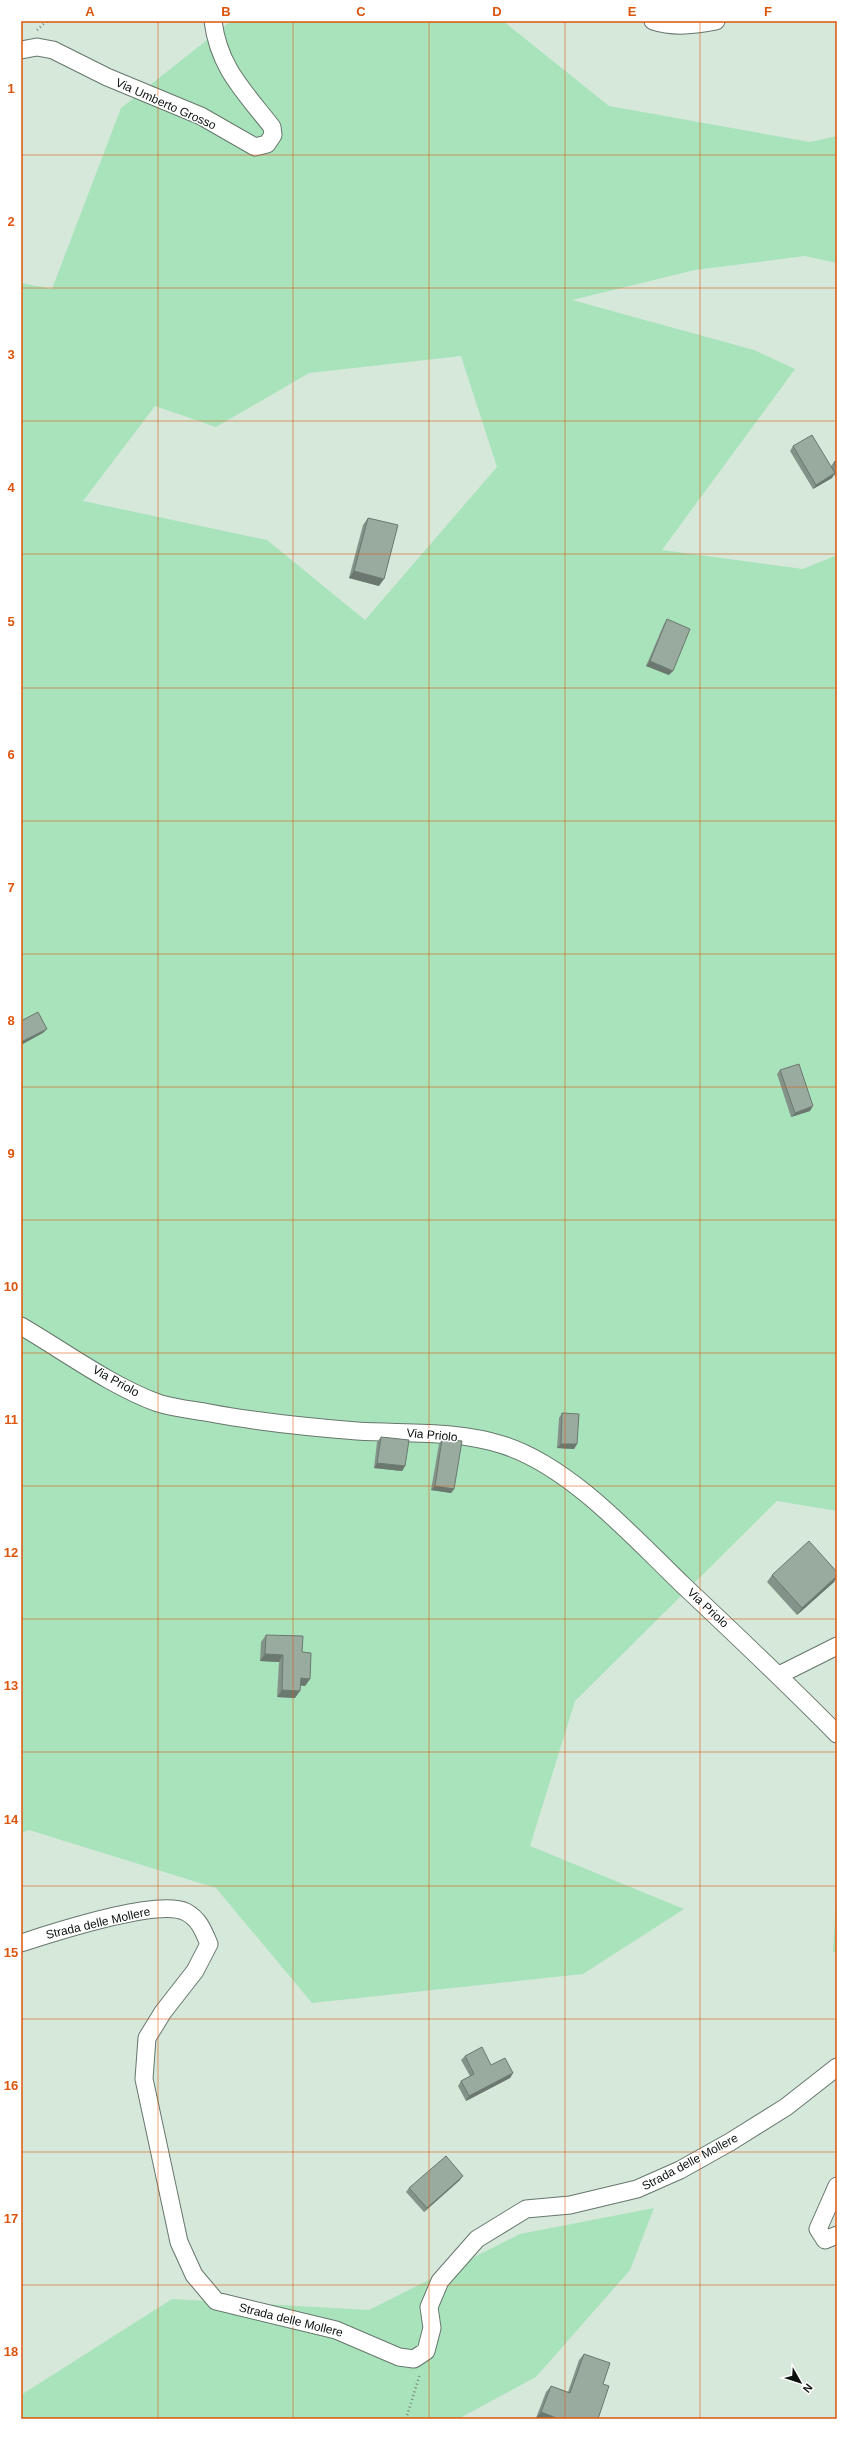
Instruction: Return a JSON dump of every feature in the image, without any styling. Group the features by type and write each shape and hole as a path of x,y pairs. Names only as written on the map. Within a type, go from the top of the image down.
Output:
{"street":[{"name":"Via Umberto Grosso","path":"21,50 36,47 53,50 107,77 201,116 255,147 267,144 273,136 272,127 229,72 219,51 213,21"},
{"path":"653,21 664,25 687,26 716,21"},
{"name":"Via Priolo","path":"21,1326 128,1390 160,1404 254,1421 356,1431 424,1432 475,1439 520,1451 550,1467 613,1518 656,1556 681,1583 780,1675 837,1734"},
{"path":"780,1675 837,1646"},
{"name":"Strada delle Mollere","path":"21,1943 110,1918 160,1909 185,1912 200,1922 209,1944 195,1971 163,2012 147,2038 144,2079 179,2242 194,2275 216,2301 336,2330 399,2357 414,2359 426,2351 432,2328 429,2307 440,2281 477,2239 526,2209 570,2205 637,2189 680,2170 730,2142 786,2107 837,2067"},
{"path":"837,2186 818,2229 825,2240 837,2235"}],"path":[{"path":"406,2419 426,2351"}],"green space":[{"path":"231,21 503,21 609,106 810,142 837,136 837,263 805,256 695,270 572,300 754,350 795,369 662,550 803,569 837,555 837,1511 777,1501 575,1701 530,1846 684,1909 583,1974 312,2003 216,1888 29,1830 21,1833 21,283 52,289 121,108","holes":["461,356 497,467 365,620 267,540 83,501 155,406 216,427 309,373"]},
{"path":"837,1885 837,1952 833,1952"},
{"path":"654,2208 630,2270 536,2377 458,2419 21,2419 21,2395 172,2299 369,2310 520,2234"}],"building":[{"path":"812,435 835,473 816,485 793,446"},
{"path":"837,460 837,469 834,462"},
{"path":"368,518 398,525 384,579 354,571"},
{"path":"667,619 690,629 673,671 650,661"},
{"path":"38,1012 47,1029 21,1042 21,1021"},
{"path":"799,1064 813,1106 795,1113 780,1070"},
{"path":"562,1413 579,1414 577,1444 561,1444"},
{"path":"381,1437 409,1440 405,1466 377,1463"},
{"path":"442,1439 462,1441 454,1489 435,1486"},
{"path":"809,1541 837,1572 837,1576 802,1608 772,1575"},
{"path":"266,1635 303,1636 302,1652 311,1653 310,1679 301,1678 300,1691 282,1690 283,1655 265,1654"},
{"path":"482,2047 491,2065 505,2058 513,2073 469,2096 461,2081 474,2074 465,2056"},
{"path":"446,2156 463,2176 427,2208 409,2188"},
{"path":"584,2354 610,2363 603,2384 609,2386 598,2419 559,2419 541,2412 551,2386 570,2393"}]}
